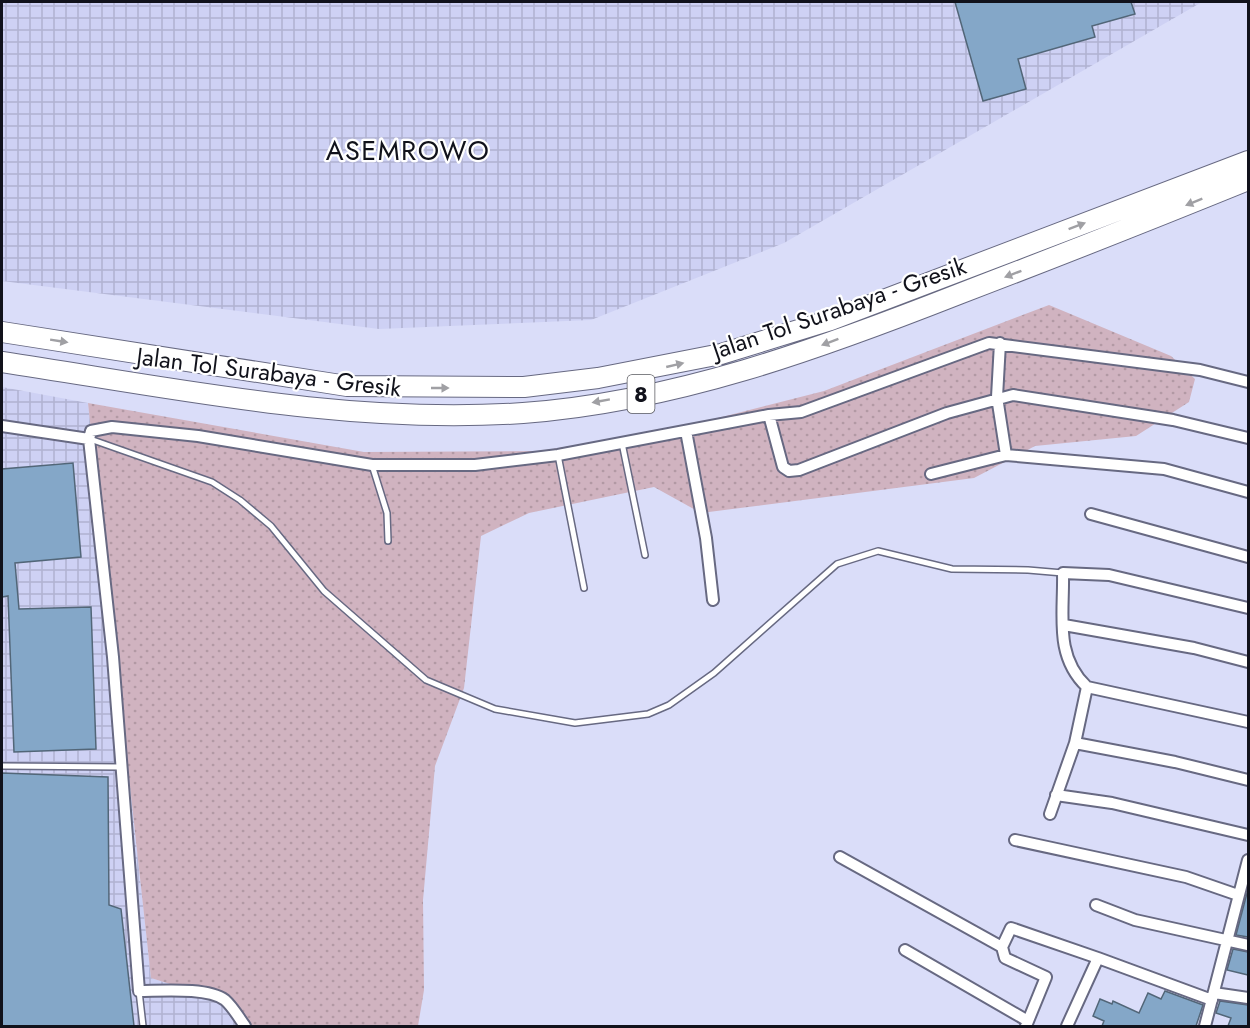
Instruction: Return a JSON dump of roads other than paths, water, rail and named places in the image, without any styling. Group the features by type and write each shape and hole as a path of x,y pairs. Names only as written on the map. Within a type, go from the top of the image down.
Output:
{"highway":[{"name":"Jalan Tol Surabaya - Gresik","path":"2,332 347,386 524,387 598,378 721,354 831,320 1248,161"},
{"name":"Jalan Tol Surabaya - Gresik","path":"2,362 342,411 464,415 526,413 722,377 778,361 994,281 1248,180"}],"street":[{"path":"245,1026 231,1007 217,996 194,992 140,991 112,645 88,439 90,431 112,427 198,436 372,465 476,465 558,455 769,415 801,412 900,377 977,345 1000,343 1200,370 1248,382"},
{"path":"1000,343 997,398 1006,455"},
{"path":"769,415 783,467 789,471 798,470 947,413 1013,395 1173,420 1248,438"},
{"path":"2,426 88,439"},
{"path":"686,431 706,538 713,600"},
{"path":"931,474 1006,455 1164,469 1248,492"},
{"path":"1091,514 1248,557"},
{"path":"1248,608 1109,575 1063,573 1064,654 1073,675 1087,687 1248,722"},
{"path":"1064,625 1194,648 1248,662"},
{"path":"1050,814 1075,743 1087,687"},
{"path":"1075,743 1175,762 1248,780"},
{"path":"1056,795 1112,804 1248,835"},
{"path":"1015,840 1242,891"},
{"path":"840,857 1002,947"},
{"path":"1205,1026 1242,891 1248,860"},
{"path":"1096,905 1135,920 1248,945"},
{"path":"904,950 1027,1024 1046,977 1005,958 1002,947 1008,932 1016,928 1213,997 1248,998"},
{"path":"1067,1026 1098,958"}],"lane":[{"path":"88,439 212,482 240,500 271,526 324,591 426,680 495,709 575,723 648,714 669,705 714,673 837,564 857,556 878,551 952,569 1063,573"},
{"path":"622,443 645,555"},
{"path":"558,455 584,588"},
{"path":"372,465 387,513 388,541"},
{"path":"2,766 121,767"},
{"path":"140,991 143,1026"}],"district":[{"name":"ASEMROWO","path":"408,150"}]}
